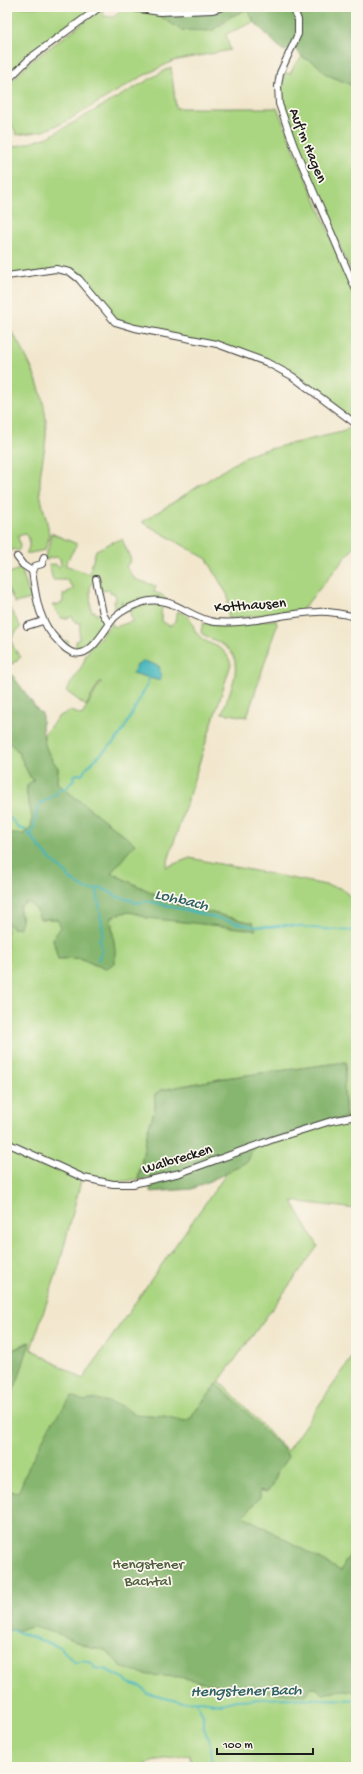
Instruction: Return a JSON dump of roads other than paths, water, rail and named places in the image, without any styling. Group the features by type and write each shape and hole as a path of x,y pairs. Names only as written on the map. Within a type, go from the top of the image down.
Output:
{"street":[{"path":"7,81 30,58 100,7"},
{"path":"127,7 160,12 213,10 223,7"},
{"name":"Auf'm Hagen","path":"293,7 298,20 298,34 280,73 278,86 279,104 294,146 356,290"},
{"path":"7,276 56,269 70,272 79,279 115,322 135,328 218,344 266,362 292,376 356,424"},
{"path":"17,557 23,565 32,571 35,566 42,564 44,557"},
{"name":"Kotthausen","path":"32,571 37,605 43,621 54,637 63,646 71,652 78,654 90,648 115,616 131,607 153,600 174,604 193,616 215,622 241,621 317,612 337,613 356,617"},
{"path":"96,579 103,614 109,624"},
{"path":"27,626 43,621"},
{"name":"Walbrecken","path":"7,1143 84,1178 113,1184 128,1184 144,1182 175,1174 274,1139 341,1118 356,1116"}],"water":[{"path":"144,661 159,666 161,675 160,681 133,673 136,666"}],"waterway":[{"path":"31,835 38,805 56,794 60,788 66,789 74,779 74,776 77,774 82,775 87,767 116,740 124,729 147,685 149,678"},
{"name":"Lohbach","path":"7,815 18,828 26,830"},
{"name":"Lohbach","path":"28,833 49,858 66,873 70,879 85,889 97,890 99,887 115,896 132,900 135,903 148,901 250,926 269,927 286,925 356,931"},
{"path":"97,890 103,933 99,940 102,950 98,960"},
{"name":"Hengstener Bach","path":"12,1630 60,1647 75,1662 82,1660 93,1664 94,1668 104,1669 120,1676 129,1683 141,1687 148,1694 182,1702 201,1701 221,1704 236,1700 287,1698 356,1700"},
{"path":"196,1702 203,1714 203,1725 211,1747 211,1758 214,1767"}],"park label":[{"name":"Hengstener Bachtal","path":"148,1572"}]}
